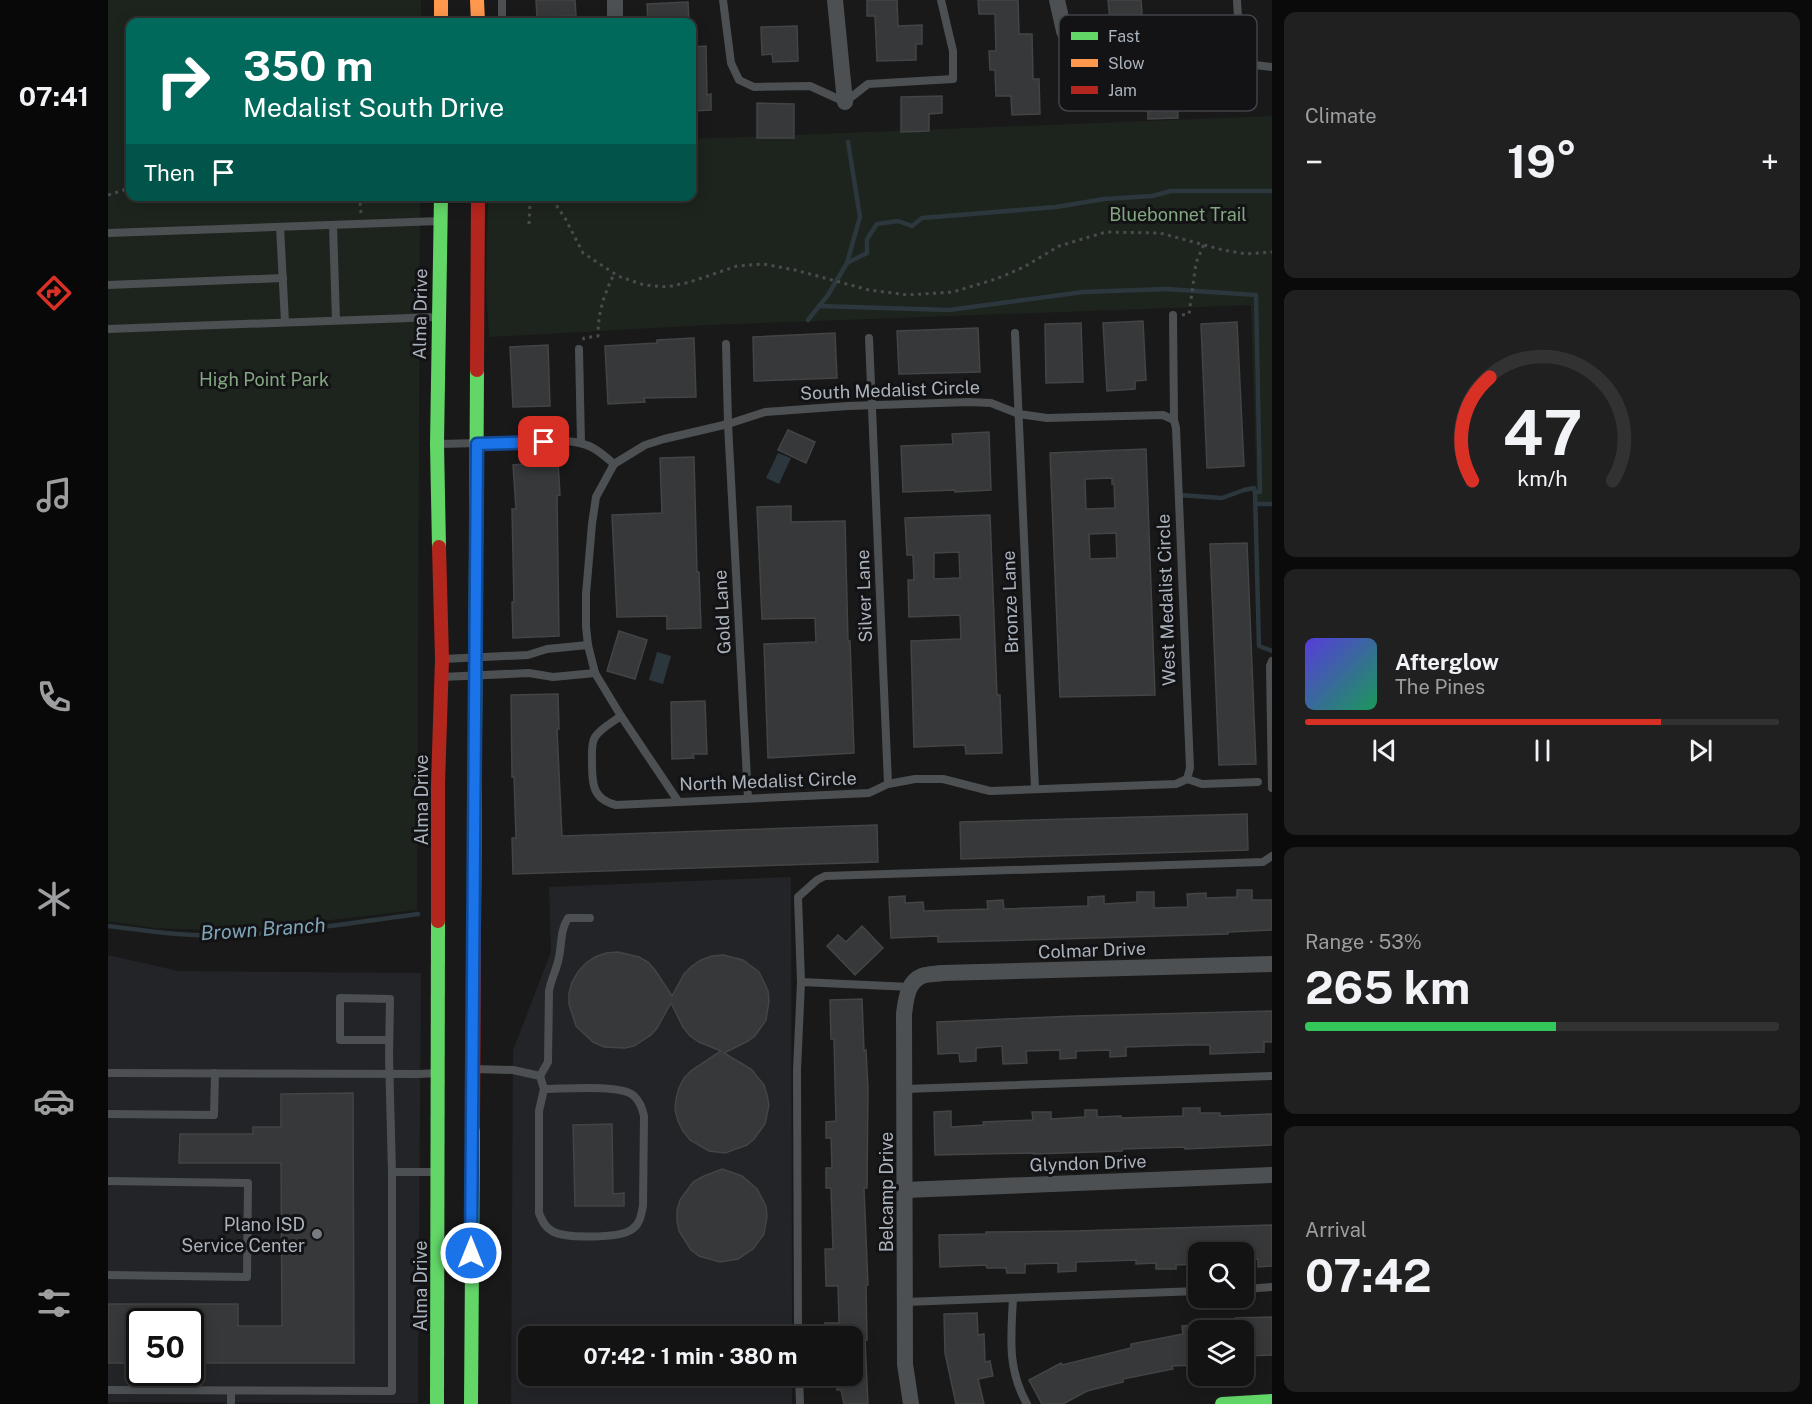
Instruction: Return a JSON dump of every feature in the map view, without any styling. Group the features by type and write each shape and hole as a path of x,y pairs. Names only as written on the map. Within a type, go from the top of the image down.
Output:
{"main road":[{"path":"441,0 441,18"},
{"path":"477,0 477,18"},
{"name":"Alma Drive","path":"442,201 445,221 438,317 437,444 442,659 438,784 456,1071 471,1404"},
{"name":"Alma Drive","path":"437,1404 438,1172 456,1071 475,677 477,444 474,220 477,201"},
{"path":"1222,1404 1272,1401"}],"street":[{"path":"615,0 615,18"},
{"path":"835,0 845,102"},
{"path":"1057,0 1060,15"},
{"name":"Colmar Drive","path":"913,984 922,976 942,974 1272,964"},
{"name":"Belcamp Drive","path":"911,1404 905,1364 904,1014 906,994 913,984"},
{"name":"Glyndon Drive","path":"905,1190 1272,1175"}],"lane":[{"path":"502,0 502,18"},
{"path":"723,0 731,63 739,80 754,87 810,86 845,102 868,84 953,79 953,51 941,0"},
{"path":"1237,0 1238,15"},
{"path":"1257,65 1272,67"},
{"path":"108,233 445,221"},
{"path":"333,225 336,321"},
{"path":"280,226 285,322"},
{"path":"108,285 283,278"},
{"name":"West Medalist Circle","path":"1173,315 1174,420 1190,768 1187,779"},
{"path":"108,329 438,317"},
{"name":"Bronze Lane","path":"1015,333 1035,789"},
{"name":"Silver Lane","path":"869,338 888,784"},
{"name":"Gold Lane","path":"726,344 728,424 748,798"},
{"path":"579,350 581,443"},
{"name":"South Medalist Circle","path":"614,464 645,445 765,412 848,406 969,402 991,403 1019,414 1047,418 1163,415 1174,420"},
{"path":"437,444 567,441 597,449 614,464 596,497 592,524 586,594 588,645 595,673 678,801"},
{"path":"442,659 528,655 547,649 588,645"},
{"path":"1272,661 1270,666 1272,788"},
{"path":"441,677 529,673 553,677 595,673"},
{"name":"North Medalist Circle","path":"621,716 596,736 592,747 592,785 599,796 608,803 616,805 869,793 888,784 915,779 942,779 990,790 1176,784 1187,779 1202,784 1258,782"},
{"path":"798,1326 797,1070 801,982 798,897 825,876 1263,862 1272,856"},
{"path":"544,1089 617,1089 632,1095 641,1105 644,1116 643,1206 640,1220 633,1230 619,1235 562,1236 543,1223 539,1213 539,1111 544,1089 540,1076 548,1062 549,991 559,958 563,926 568,918 590,918"},
{"path":"801,982 913,984"},
{"path":"108,1390 392,1391 390,999 340,998 340,1040 389,1040"},
{"path":"108,1073 390,1074 513,1070 540,1076"},
{"path":"108,1114 214,1115 215,1074"},
{"path":"904,1089 1272,1076"},
{"path":"392,1172 438,1172"},
{"path":"108,1181 248,1183 247,1277 108,1275"},
{"path":"1254,1288 1272,1287"},
{"path":"905,1302 1188,1291"},
{"path":"1013,1298 1011,1363 1019,1390 1027,1404"},
{"path":"799,1386 800,1404"},
{"path":"231,1391 231,1404"}],"path":[{"path":"108,195 126,189"},
{"path":"361,224 360,202 376,201"},
{"path":"529,224 531,201"},
{"path":"552,201 565,218 583,253 614,274 644,285 668,287 736,266 763,264 869,290 908,295 953,292 996,279 1024,267 1059,246 1106,232 1160,233 1246,254 1272,252"},
{"path":"1173,315 1189,314 1196,263 1204,244"},
{"path":"579,350 585,338 598,336 601,303 614,274"}],"shaded area":[{"path":"778,453 791,458 779,484 766,478"},
{"path":"657,652 671,656 663,684 649,680"},
{"path":"791,877 792,1326 518,1326 518,1386 792,1386 792,1404 511,1404 513,1050 551,952 549,887"},
{"path":"108,955 178,971 421,973 418,1403 108,1402"}],"green space":[{"name":"High Point Park","path":"108,0 421,0 421,18 126,18 126,201 420,201 417,910 235,931 156,928 108,921"},
{"name":"Bluebonnet Trail","path":"1272,116 1272,502 1257,503 1251,305 709,325 489,337 486,286 488,201 696,201 696,139"}],"building":[{"path":"536,0 575,0 576,16 537,17"},
{"path":"867,0 897,0 898,26 922,25 922,44 916,44 916,60 877,61 875,16 867,16"},
{"path":"978,0 1018,0 1019,34 1032,34 1033,79 1039,79 1040,114 1012,115 1011,96 996,96 995,70 990,70 989,51 996,51 995,14 979,14"},
{"path":"1108,0 1141,0 1142,15 1109,15"},
{"path":"688,2 689,18 648,18 647,4"},
{"path":"797,26 798,61 773,62 772,54 762,55 761,27"},
{"path":"706,46 707,95 711,94 711,110 696,111 696,47"},
{"path":"942,96 942,113 929,114 929,131 901,132 901,97"},
{"path":"757,103 794,104 794,138 757,138"},
{"path":"1148,111 1178,111 1178,118 1148,119"},
{"path":"1143,321 1146,380 1135,381 1135,389 1107,391 1103,323"},
{"path":"1237,322 1244,466 1207,468 1201,324"},
{"path":"1081,323 1083,382 1046,383 1045,324"},
{"path":"978,328 980,372 899,374 897,331"},
{"path":"835,333 837,378 754,381 753,337"},
{"path":"694,338 696,397 644,398 645,402 608,404 605,346"},
{"path":"548,345 550,406 513,407 510,347"},
{"path":"788,430 815,442 806,463 778,450"},
{"path":"989,432 991,490 903,492 901,446 953,444 952,434"},
{"path":"1146,449 1155,695 1060,697 1050,453","holes":["1112,478 1115,508 1086,509 1085,479","1116,533 1117,558 1090,559 1089,534"]},
{"path":"694,457 701,628 667,629 667,616 617,617 612,515 662,513 660,458"},
{"path":"558,461 560,495 557,496 559,636 513,638 512,509 516,509 513,465"},
{"path":"791,506 791,522 845,521 854,753 768,758 764,644 816,642 815,618 762,619 757,507"},
{"path":"990,515 997,695 1000,695 1002,753 966,754 965,745 914,747 911,641 961,639 960,615 909,617 908,580 914,580 913,555 907,555 905,518","holes":["959,552 960,578 934,579 934,553"]},
{"path":"1247,543 1256,764 1219,765 1210,544"},
{"path":"619,631 647,640 635,679 607,671"},
{"path":"558,694 559,729 557,729 562,836 877,825 878,862 513,874 512,838 516,838 514,777 512,777 511,695"},
{"path":"705,701 707,754 693,754 694,758 672,759 671,702"},
{"path":"1247,814 1248,850 961,859 960,822"},
{"path":"1237,890 1252,890 1252,900 1272,900 1272,930 1228,932 1228,934 989,941 938,942 938,936 891,938 889,897 905,896 905,903 923,902 924,911 988,909 987,901 1003,900 1004,909 1088,906 1088,897 1104,896 1104,904 1137,902 1137,892 1154,892 1154,908 1188,907 1187,894 1206,893 1206,898 1237,897"},
{"path":"862,926 883,948 855,975 827,946 838,935 846,942"},
{"path":"618,952 639,957 648,962 672,996 684,974 692,966 712,956 723,955 743,960 759,972 768,991 766,1020 755,1036 724,1053 751,1069 764,1085 767,1095 769,1105 765,1124 747,1145 725,1153 709,1151 690,1140 683,1131 675,1110 679,1088 684,1078 692,1070 721,1051 690,1036 671,1003 651,1035 634,1046 604,1047 593,1042 576,1026 569,1004 572,982 586,963 595,957"},
{"path":"862,999 868,1088 867,1188 864,1188 868,1285 866,1285 867,1340 865,1340 868,1404 844,1404 841,1390 837,1390 837,1386 863,1386 863,1326 825,1326 825,1323 839,1323 838,1286 826,1286 825,1249 833,1249 831,1188 826,1188 826,1168 832,1168 831,1138 826,1138 826,1122 836,1121 834,1039 831,1039 830,1000"},
{"path":"1272,1011 1272,1042 1264,1042 1264,1052 1210,1054 1210,1045 1126,1047 1126,1056 1110,1057 1110,1050 1076,1051 1076,1058 1060,1059 1060,1050 1026,1051 1027,1063 1003,1064 1002,1046 976,1048 976,1061 960,1062 959,1053 938,1054 937,1022"},
{"name":"Plano ISD Service Center","path":"353,1093 354,1363 204,1363 204,1308 126,1308 126,1363 108,1363 108,1304 238,1304 238,1326 282,1326 281,1163 179,1163 180,1134 253,1134 253,1127 281,1127 281,1094"},
{"path":"1183,1108 1200,1108 1200,1113 1220,1113 1220,1116 1272,1114 1272,1145 1034,1154 935,1155 934,1112 951,1111 951,1127 984,1125 983,1122 1033,1120 1032,1112 1051,1112 1051,1119 1085,1117 1085,1110 1097,1110 1097,1117 1121,1116 1121,1118 1183,1116"},
{"path":"612,1124 613,1194 624,1193 624,1206 575,1206 573,1125"},
{"path":"722,1169 742,1176 757,1189 766,1206 767,1216 764,1234 753,1249 738,1259 720,1262 699,1256 691,1250 679,1231 677,1210 680,1200 693,1182"},
{"path":"1272,1225 1272,1266 1258,1267 1258,1259 1254,1259 1254,1242 1188,1242 1188,1264 1176,1265 1176,1269 1156,1269 1156,1263 1136,1264 1136,1260 1076,1262 1076,1271 1058,1272 1058,1263 1025,1264 1025,1273 1007,1273 1006,1268 987,1268 986,1265 940,1267 939,1235"},
{"path":"977,1313 978,1335 984,1334 985,1362 990,1361 993,1376 978,1379 984,1404 956,1404 945,1353 944,1314"},
{"path":"1272,1317 1272,1355 1254,1356 1254,1320 1235,1320 1235,1318"},
{"path":"1182,1326 1188,1326 1188,1365 1172,1366 1173,1369 1123,1379 1123,1382 1087,1391 1063,1404 1042,1404 1029,1380 1061,1363 1062,1365 1131,1348 1131,1344 1183,1334"}],"waterway":[{"path":"808,320 828,295 847,263 860,217 848,142"},
{"path":"847,263 867,253 867,239 877,224 898,221 912,226 922,218 1056,207 1104,199 1152,196 1171,191 1272,191"},
{"path":"819,306 949,310 1083,292 1166,289 1256,295 1260,492 1255,492 1259,646 1272,651"},
{"path":"1179,495 1222,498 1254,488 1255,492"},
{"path":"1255,504 1272,504"},
{"name":"Brown Branch","path":"108,926 172,934 220,936 305,929 418,914"}],"traffic: fast":[{"path":"439,547 437,444 441,201"},
{"path":"474,926 477,370"},
{"path":"437,1404 438,921"},
{"path":"471,1404 473,1127"},
{"path":"1222,1404 1272,1401"}],"traffic: slow":[{"path":"441,0 441,18"},
{"path":"477,0 478,18"}],"traffic: jam":[{"path":"477,370 478,201"},
{"path":"438,921 438,784 442,659 439,547"},
{"path":"473,1127 474,926"}],"place":[{"name":"Plano ISD Service Center","path":"317,1234"}],"route":[{"path":"471,1253 477,444 544,442"}]}
